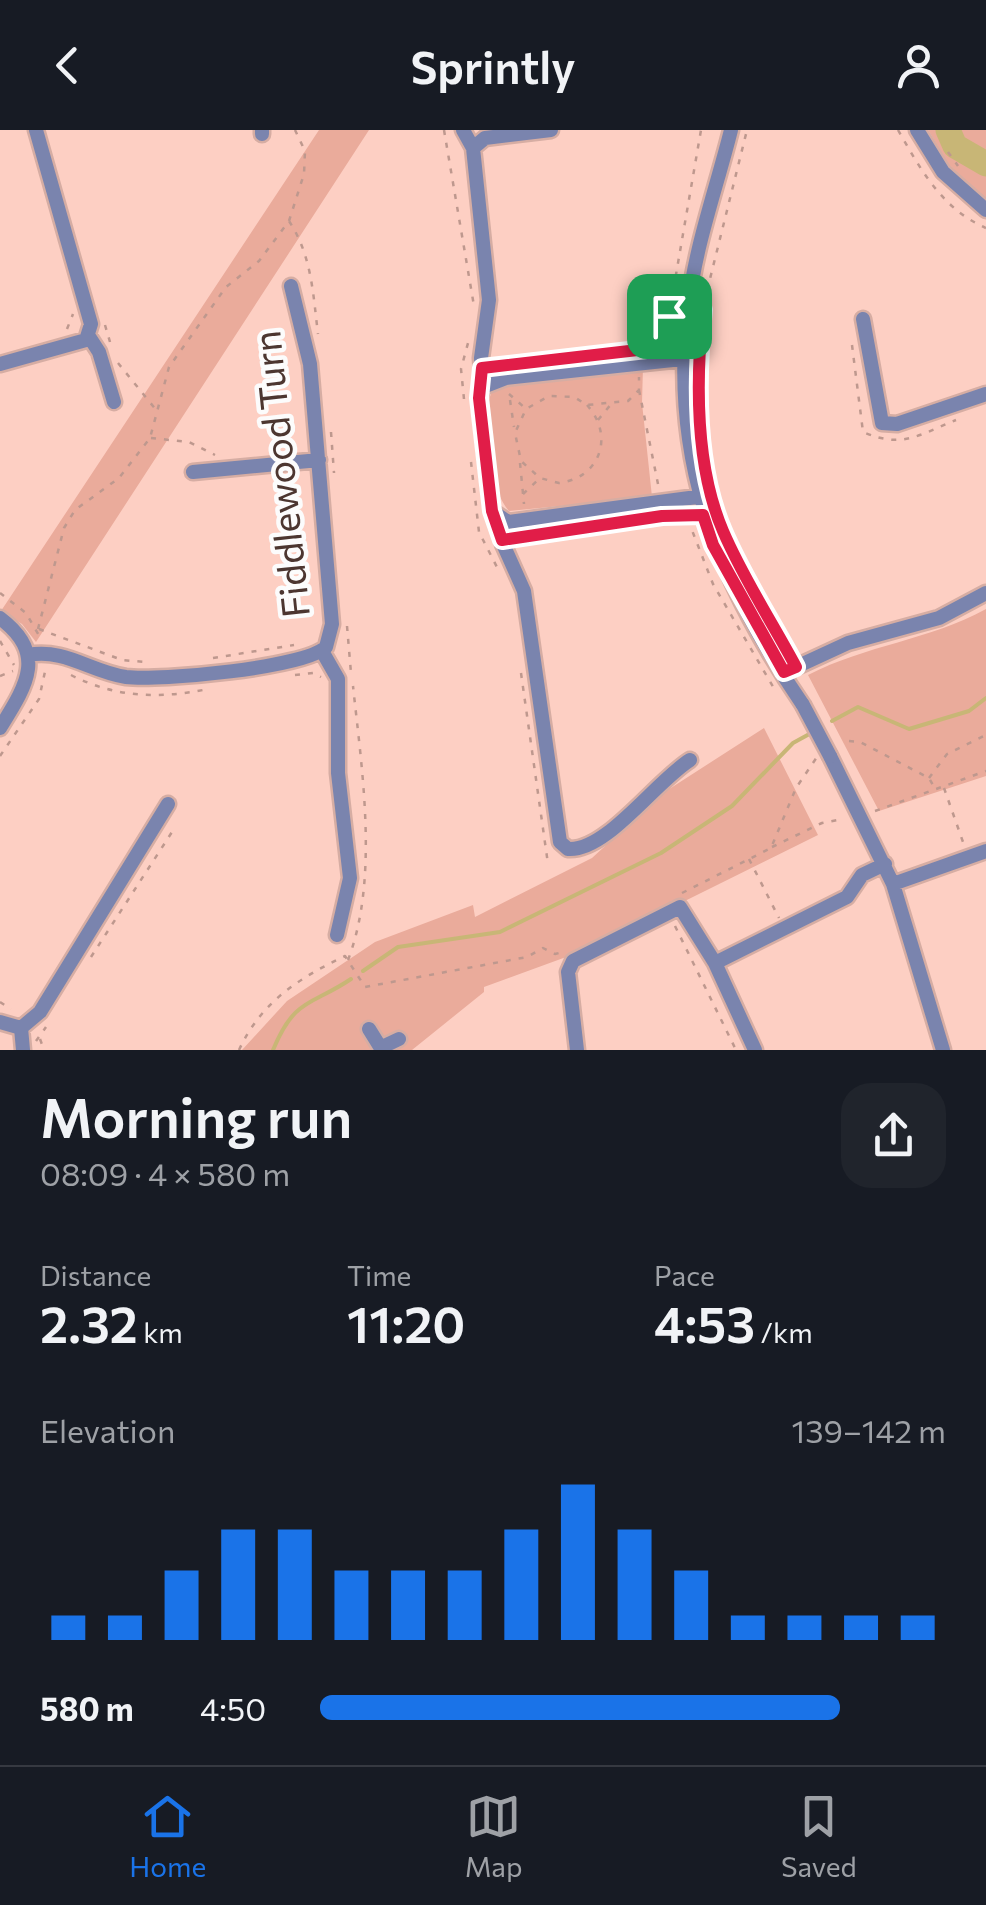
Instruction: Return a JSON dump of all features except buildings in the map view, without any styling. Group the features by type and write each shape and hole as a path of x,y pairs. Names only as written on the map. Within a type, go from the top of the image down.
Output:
{"street":[{"path":"0,364 86,340 91,324 36,130"},
{"path":"463,130 473,148 489,300 479,398 492,511 524,591 560,842 568,850 587,848 666,775 690,760"},
{"path":"473,148 484,138 552,130"},
{"path":"731,130 688,313 682,359 698,497 713,545 790,670 824,756 866,814 893,884 943,1050"},
{"path":"917,130 943,172 986,210"},
{"name":"Fiddlewood Turn","path":"28,655 55,653 102,671 151,679 284,663 322,651 332,633 323,449 310,364 291,286"},
{"path":"863,319 882,422 897,424 986,394"},
{"path":"88,335 99,352 114,402"},
{"path":"483,387 506,378 682,359"},
{"path":"193,472 323,449"},
{"path":"498,519 661,508 698,497"},
{"path":"790,670 848,643 939,618 986,593"},
{"path":"0,618 15,630 28,655 26,682 0,728"},
{"path":"322,651 338,679 338,773 350,878 337,936"},
{"path":"22,1028 40,1012 168,804"},
{"path":"893,884 986,851"},
{"path":"715,963 846,897 862,875 885,864"},
{"path":"577,1050 568,972 573,961 672,909 715,963 755,1050"},
{"path":"0,1022 22,1028"},
{"path":"22,1028 26,1050"},
{"path":"369,1029 382,1049 399,1039"}],"path":[{"path":"38,629 70,519 118,478 150,438 168,367 226,287 259,262 289,221 304,174 305,151 295,130"},
{"path":"655,348 669,316 701,130"},
{"path":"669,316 703,310 747,130"},
{"path":"941,141 960,168"},
{"path":"60,336 72,324 73,302"},
{"path":"103,316 114,357 158,412"},
{"path":"640,364 640,390 661,508 703,515"},
{"path":"461,370 482,368"},
{"path":"699,377 703,435"},
{"path":"587,405 628,400 640,390"},
{"path":"515,433 526,409 538,400 565,395 587,405 598,420 602,449 590,470 570,482 540,478 521,461"},
{"path":"510,398 526,519"},
{"path":"598,420 613,402"},
{"path":"150,438 189,442 224,458"},
{"path":"523,494 540,478"},
{"path":"502,540 604,524"},
{"path":"739,561 790,670"},
{"path":"0,593 38,629 122,660 153,663"},
{"path":"0,641 16,670 0,676"},
{"path":"212,658 302,644"},
{"path":"0,756 39,699 45,677"},
{"path":"930,778 947,754 986,735"},
{"path":"849,742 860,742 930,778 935,788"},
{"path":"771,848 796,788 824,756"},
{"path":"736,1050 672,909 684,892 822,822 866,814 986,771"},
{"path":"943,785 968,857"},
{"path":"88,963 172,832"},
{"path":"749,858 784,928"},
{"path":"239,1050 254,1019 302,976 346,956 365,987 526,957 543,948 555,954 573,950"},
{"path":"26,1050 48,1024"}],"shaded area":[{"path":"319,130 369,130 36,642 22,624 1,611"},
{"path":"928,130 986,130 986,201 956,177"},
{"path":"643,366 642,403 652,497 509,511 495,485 487,450 487,414 495,386"},
{"path":"986,609 986,776 879,811 808,675 852,656 965,620"},
{"path":"764,728 818,835 588,949 484,987 484,992 412,1050 242,1050 287,1001 375,942 473,905 475,917 592,858 663,793"}],"waterway":[{"path":"948,130 955,146 986,164"},
{"path":"832,721 858,707 909,729 969,711 986,698"},
{"path":"363,971 398,947 500,932 661,853 732,806 793,743 813,732"},
{"path":"273,1050 297,1011 351,979"}],"route":[{"path":"703,310 698,357 704,454 722,528 796,667 784,672 713,545 703,515 662,516 502,540 498,519 492,511 479,398 482,368 655,348 669,316 703,310"}]}
